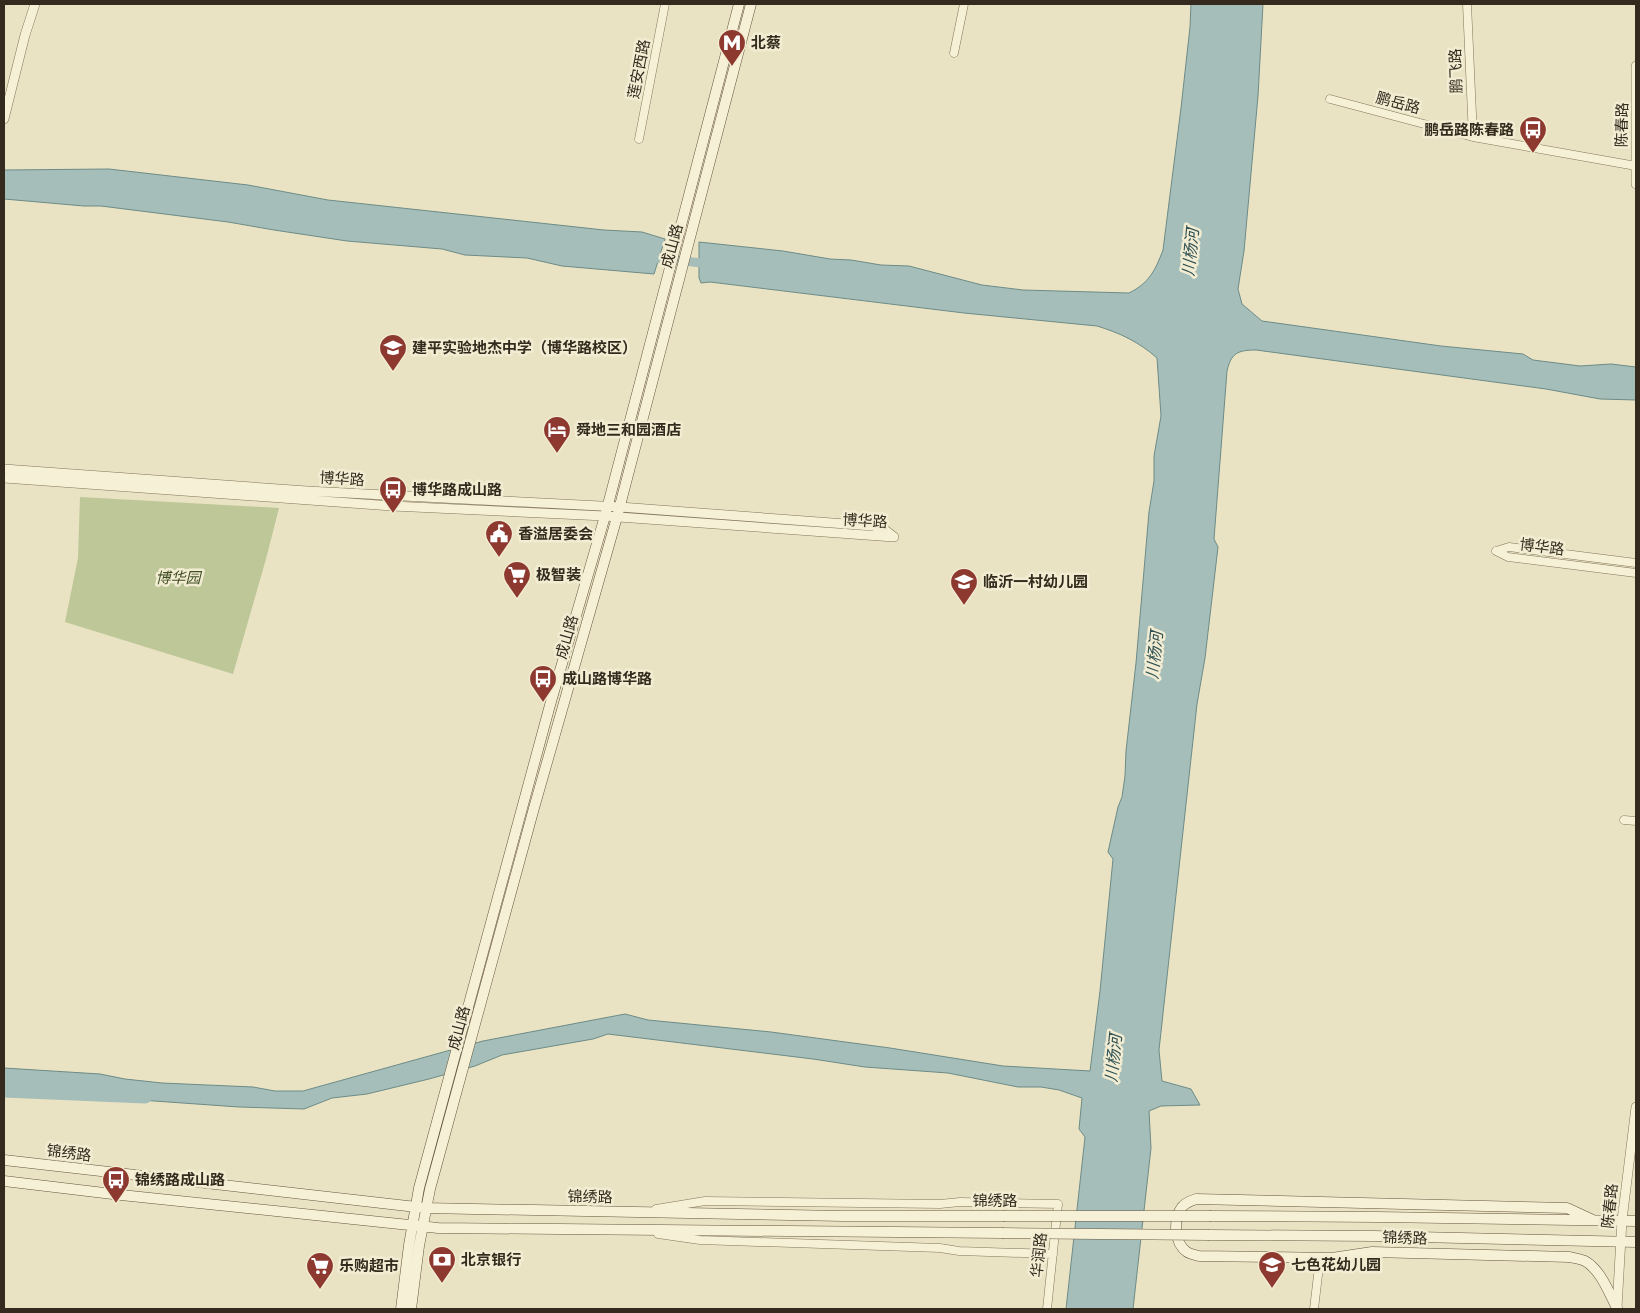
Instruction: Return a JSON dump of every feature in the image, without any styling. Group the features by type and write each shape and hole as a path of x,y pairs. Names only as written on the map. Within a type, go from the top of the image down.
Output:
{"main road":[{"name":"成山路","path":"686,231 739,4"},
{"name":"成山路","path":"401,1309 442,1101 550,705 751,4"},
{"name":"成山路","path":"420,1208 454,1102 534,808 618,512 670,291"},
{"name":"锦绣路","path":"4,1160 420,1208 853,1216 1211,1216 1636,1221"},
{"name":"锦绣路","path":"4,1181 417,1226 634,1230 1374,1236 1636,1242"},
{"name":"锦绣路","path":"1593,1220 1567,1208 1196,1199 1187,1202 1181,1209 1177,1220 1176,1232 1179,1241 1186,1251 1199,1256 1332,1258 1372,1252 1569,1257 1585,1261 1596,1271 1617,1309"},
{"name":"成山路","path":"411,1309 417,1226"}],"street":[{"path":"4,119 25,35 35,4"},
{"name":"莲安西路","path":"639,140 665,4"},
{"path":"954,53 964,4"},
{"name":"鹏飞路","path":"1467,4 1473,137"},
{"name":"陈春路","path":"1636,66 1636,184"},
{"name":"鹏岳路","path":"1330,99 1473,137 1636,166"},
{"name":"博华路","path":"4,469 606,511 894,537 885,530 874,526 618,512"},
{"name":"博华路","path":"4,478 392,506 606,511"},
{"name":"博华路","path":"1636,563 1509,548 1496,551 1508,557 1636,572"},
{"path":"1624,820 1636,821"},
{"name":"陈春路","path":"1617,1309 1620,1241 1636,1107"},
{"name":"华润路","path":"637,1212 705,1201 1058,1204 1047,1309"},
{"path":"634,1230 700,1240 1052,1254"},
{"path":"1314,1309 1320,1258"}],"green space":[{"name":"博华园","path":"80,497 279,508 233,674 65,622 78,558"}],"water":[{"name":"川杨河","path":"1191,4 1263,4 1258,96 1244,251 1238,289 1242,304 1262,321 1441,346 1523,354 1533,360 1580,366 1611,364 1636,367 1636,400 1600,399 1546,389 1256,350 1240,352 1233,356 1227,371 1214,539 1218,547 1205,658 1197,704 1159,1050 1162,1081 1191,1089 1200,1105 1161,1106 1149,1111 1151,1148 1133,1309 1066,1309 1085,1137 1079,1129 1082,1098 1059,1090 1041,1087 1018,1087 948,1073 865,1067 608,1034 593,1039 502,1055 475,1066 429,1079 367,1094 332,1098 304,1109 239,1107 140,1100 125,1095 4,1090 4,1068 100,1074 162,1083 253,1087 275,1091 303,1091 483,1041 625,1014 648,1020 771,1032 1003,1066 1090,1071 1113,859 1108,852 1122,797 1125,776 1149,512 1154,481 1154,456 1161,416 1157,358 1129,339 1097,326 964,313 710,282 701,283 699,278 699,242 783,251 881,265 909,266 982,285 1023,290 1129,293 1142,285 1150,276 1163,250 1181,108"},
{"path":"109,169 248,185 328,200 604,230 642,232 665,239 654,274 562,266 527,258 465,255 442,249 347,241 228,222 101,206 4,199 4,170"}],"waterway":[{"path":"647,257 711,264"},
{"path":"4,1090 145,1096"}],"place":[{"name":"北蔡","path":"732,67"},
{"name":"鹏岳路陈春路","path":"1533,154"},
{"name":"建平实验地杰中学（博华路校区）","path":"393,372"},
{"name":"舜地三和园酒店","path":"557,454"},
{"name":"博华路成山路","path":"393,514"},
{"name":"香溢居委会","path":"499,558"},
{"name":"极智装","path":"517,599"},
{"name":"临沂一村幼儿园","path":"964,606"},
{"name":"成山路博华路","path":"543,703"},
{"name":"锦绣路成山路","path":"116,1204"},
{"name":"北京银行","path":"442,1284"},
{"name":"七色花幼儿园","path":"1272,1289"},
{"name":"乐购超市","path":"320,1290"}]}
